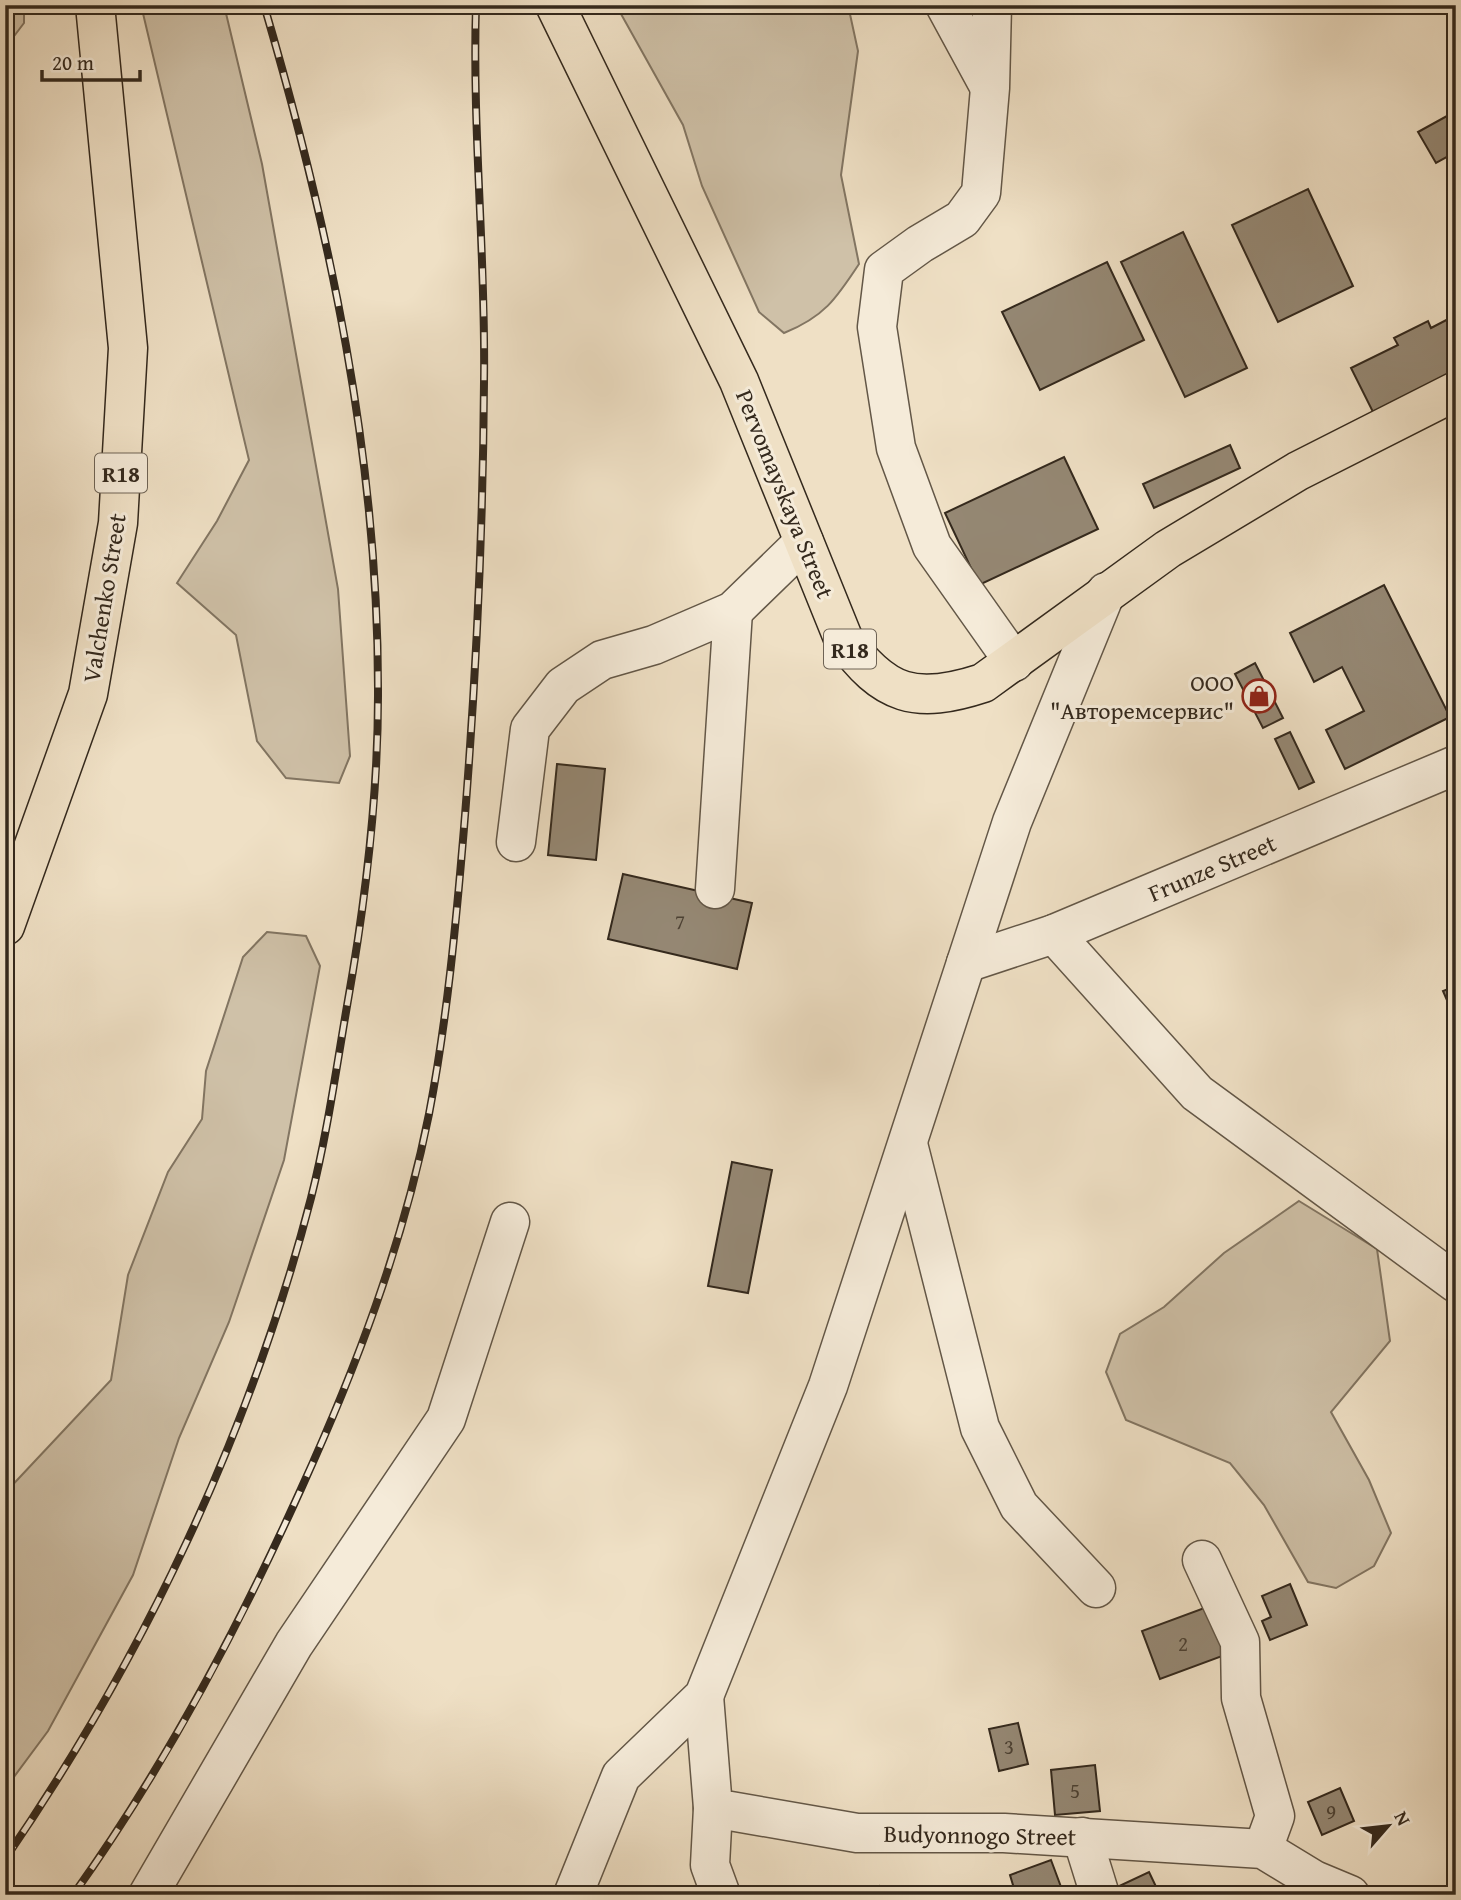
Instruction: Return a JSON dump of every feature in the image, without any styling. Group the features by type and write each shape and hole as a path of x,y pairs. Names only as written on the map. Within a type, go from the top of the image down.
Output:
{"main road":[{"name":"Valchenko Street","path":"5,926 88,694 118,523 128,348 95,5"},
{"name":"Pervomayskaya Street","path":"555,5 739,381 843,638 863,667 893,688 925,696 956,692 983,683 1168,549 1298,471 1456,391"}],"street":[{"path":"945,5 990,88"},
{"path":"992,5 990,88 981,193 962,219 884,270 877,327 896,448 932,546 1014,662"},
{"path":"516,842 530,729 563,686 603,660 654,645 733,611 804,542"},
{"path":"573,1895 621,1776 704,1696 828,1387 1012,822 1106,592"},
{"path":"715,889 733,611"},
{"name":"Frunze Street","path":"966,963 1054,934 1456,765"},
{"path":"1054,934 1197,1093 1456,1283"},
{"path":"908,1142 980,1428 1019,1506 1096,1588"},
{"path":"148,1895 294,1644 446,1419 510,1222"},
{"path":"1202,1560 1240,1642 1241,1698 1275,1816 1263,1849"},
{"path":"704,1696 713,1808 710,1865 721,1895"},
{"name":"Budyonnogo Street","path":"713,1808 857,1833 1004,1833 1263,1849 1314,1880 1350,1895"},
{"path":"1083,1838 1100,1895"}],"shaded area":[{"path":"5,5 24,5 24,23 5,48"},
{"path":"141,5 224,5 262,164 338,589 350,756 339,783 286,778 257,741 236,635 177,583 217,521 249,460"},
{"path":"616,5 848,5 858,51 841,175 859,264 828,306 798,327 784,333 759,312 702,186 683,125"},
{"path":"267,932 306,936 320,966 284,1160 229,1322 179,1438 133,1575 48,1731 5,1789 5,1493 111,1380 128,1275 168,1172 202,1119 206,1071 243,957"},
{"path":"1299,1201 1377,1249 1390,1341 1331,1412 1369,1480 1391,1533 1374,1566 1336,1588 1308,1582 1264,1505 1230,1463 1126,1420 1106,1372 1120,1334 1164,1307 1224,1253"}],"building":[{"path":"1456,111 1456,152 1436,163 1418,132"},
{"path":"1308,189 1353,286 1278,322 1232,225"},
{"path":"1183,232 1247,368 1185,397 1121,262"},
{"path":"1107,262 1144,340 1040,390 1002,312"},
{"path":"1456,315 1456,373 1374,414 1351,368 1398,345 1394,338 1428,321 1431,328"},
{"path":"1230,445 1240,468 1154,508 1143,484"},
{"path":"1064,457 1098,529 979,585 945,513"},
{"path":"1384,585 1450,717 1345,769 1326,730 1364,711 1342,667 1314,682 1290,633"},
{"name":"ООО \"Авторемсервис\"","path":"1255,663 1283,718 1263,728 1235,674"},
{"path":"1290,732 1314,782 1299,789 1275,739"},
{"path":"557,764 605,769 596,860 548,855"},
{"path":"623,874 752,903 737,969 608,939"},
{"path":"1456,986 1456,1021 1443,991"},
{"path":"732,1162 772,1170 748,1293 708,1286"},
{"path":"1290,1584 1307,1625 1270,1640 1262,1621 1271,1617 1262,1596"},
{"path":"1207,1607 1225,1655 1160,1679 1142,1631"},
{"path":"1018,1723 1028,1764 999,1771 989,1729"},
{"path":"1095,1765 1100,1811 1055,1815 1051,1770"},
{"path":"1340,1788 1354,1821 1322,1835 1308,1802"},
{"path":"1051,1860 1064,1895 1016,1895 1010,1875"},
{"path":"1149,1872 1160,1895 1118,1895 1115,1888"},
{"path":"879,1886 883,1895 856,1895"}],"railway":[{"path":"5,1859 55,1783 146,1624 187,1542 257,1373 286,1286 317,1174 359,929 373,813 377,735 376,608 370,520 360,433 329,260 310,175 264,5"},
{"path":"73,1895 138,1798 197,1698 277,1542 341,1398 376,1305 406,1211 429,1114 446,1008 458,900 478,605 484,335 476,99 476,5"}],"place":[{"name":"ООО \"Авторемсервис\"","path":"1259,696"}]}
